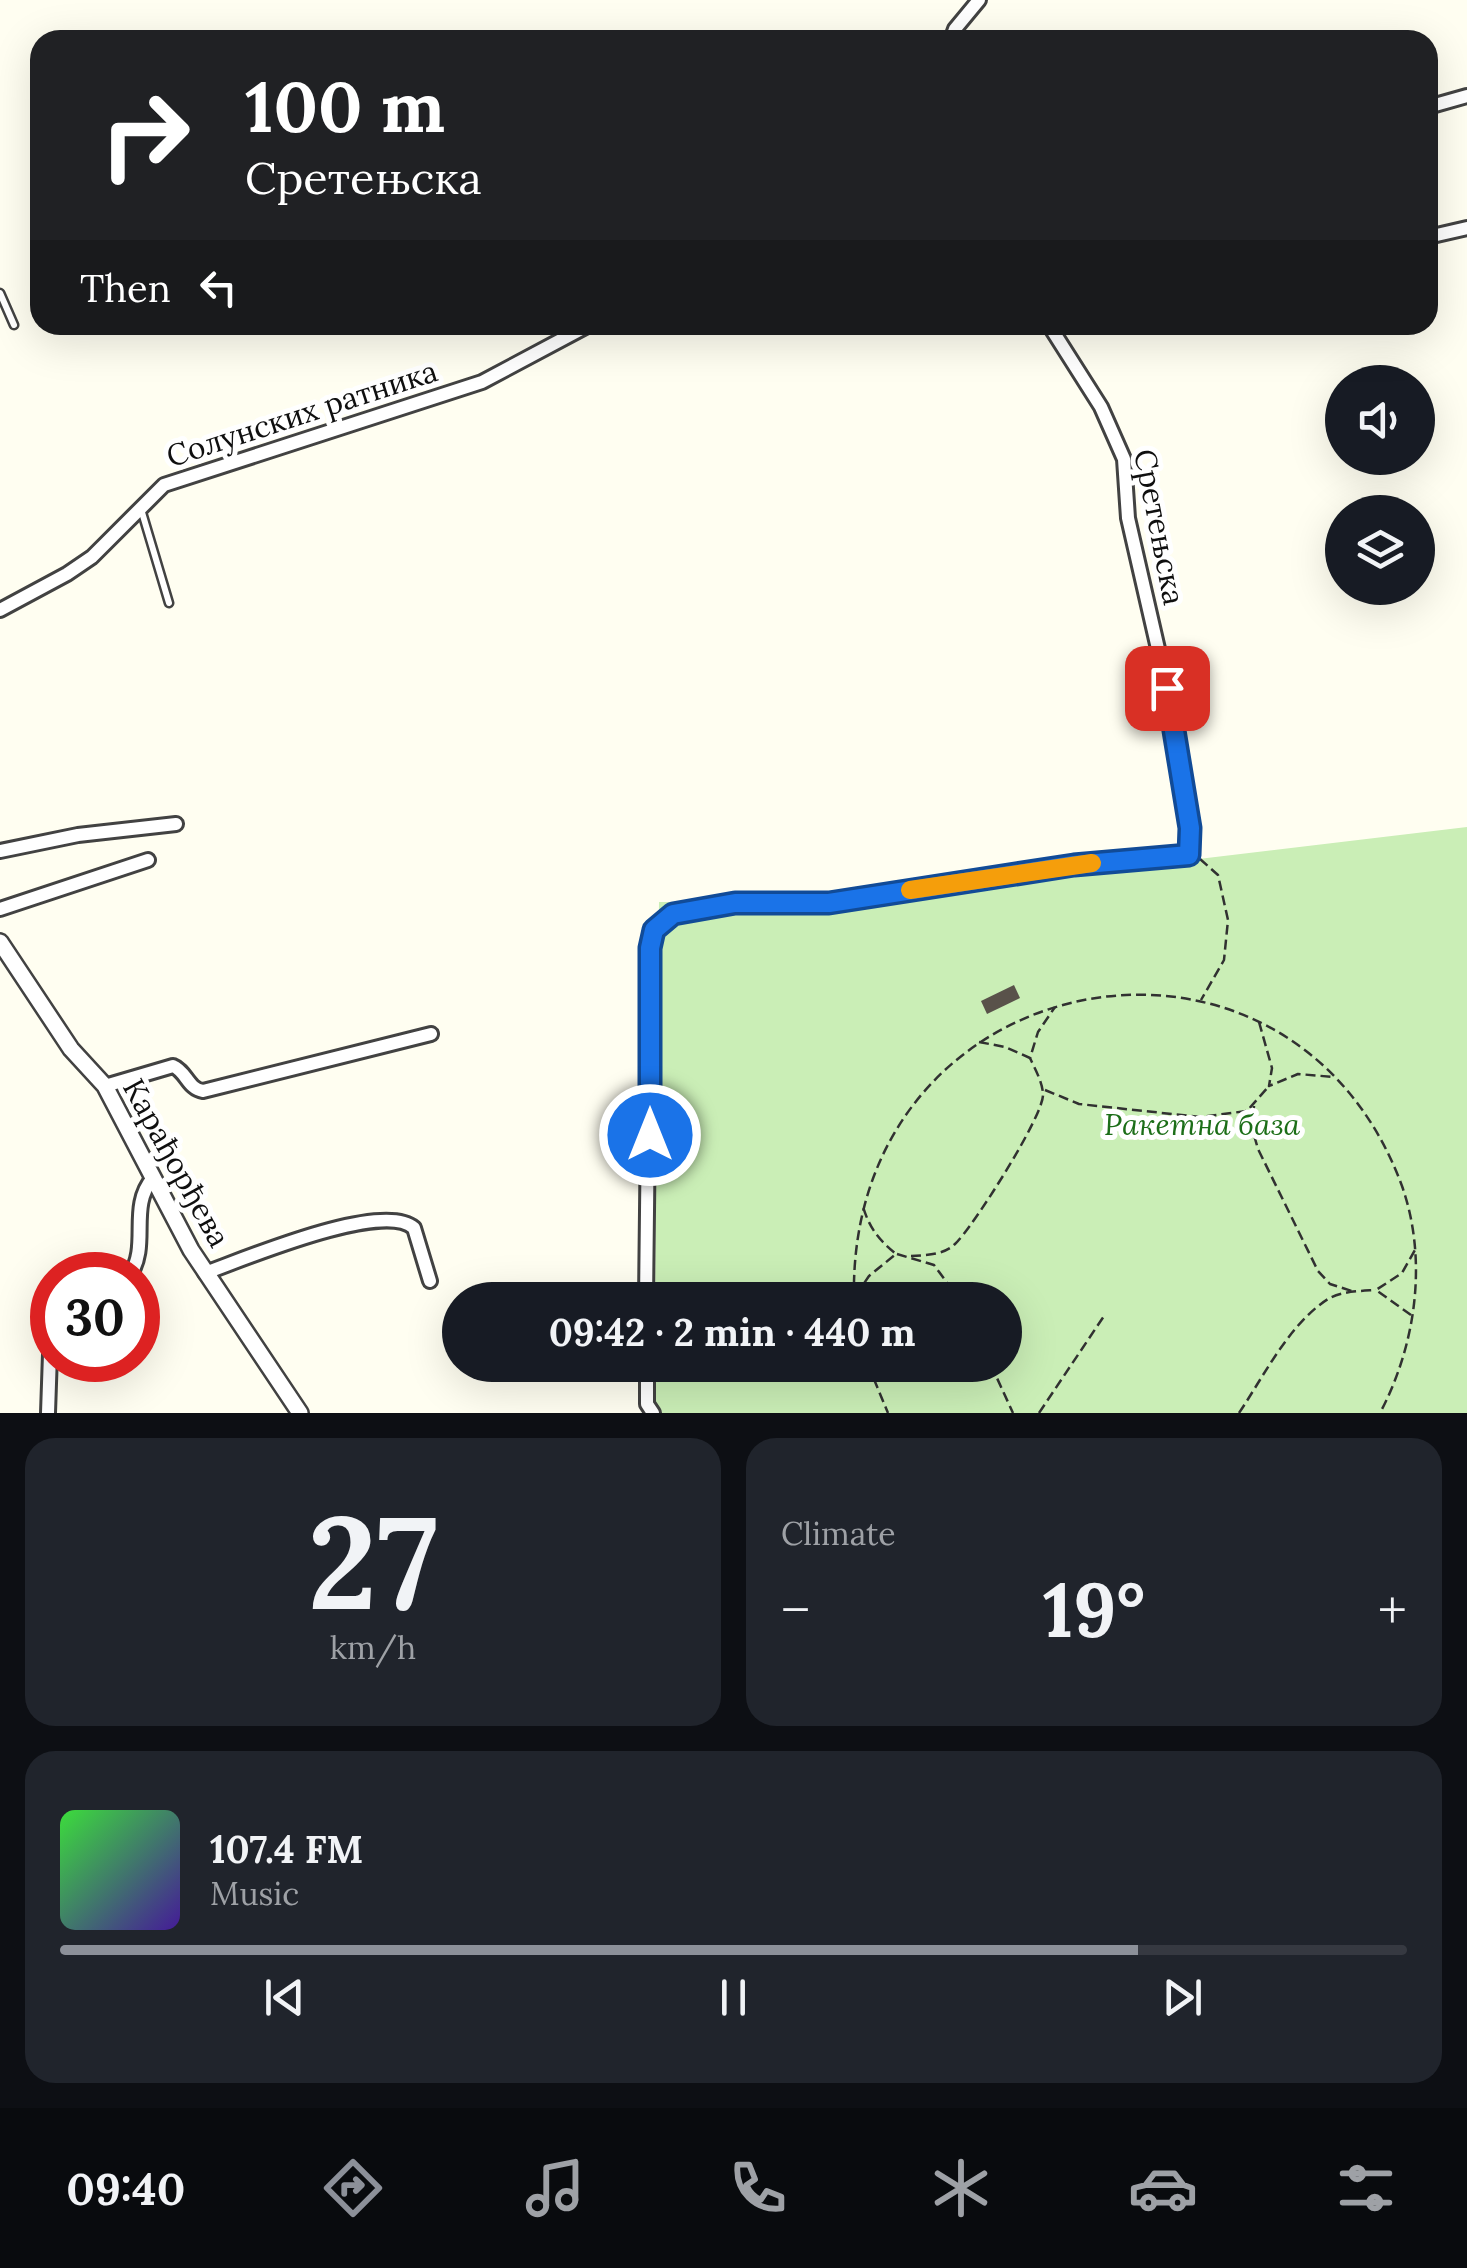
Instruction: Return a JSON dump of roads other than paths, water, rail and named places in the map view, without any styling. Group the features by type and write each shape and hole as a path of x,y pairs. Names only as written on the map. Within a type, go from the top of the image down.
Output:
{"street":[{"path":"955,30 979,0"},
{"path":"1438,104 1467,96"},
{"path":"1438,235 1467,228"},
{"name":"Солунских ратника","path":"0,610 92,557 164,484 482,382 570,335"},
{"name":"Сретењска","path":"646,1282 650,948 660,923 673,914 735,903 829,903 1074,865 1184,857 1191,851 1167,688 1128,518 1124,459 1101,408 1055,335"},
{"path":"0,851 78,835 176,824"},
{"path":"0,909 148,860"},
{"name":"Карађорђева","path":"0,942 70,1049 104,1086 205,1273 300,1413"},
{"path":"104,1086 173,1066 182,1071 194,1088 203,1091 431,1034"},
{"path":"138,1252 139,1200 152,1178"},
{"path":"205,1273 337,1227 399,1220 414,1228 430,1281"},
{"path":"48,1413 49,1382"},
{"path":"647,1382 647,1404 652,1412"}],"lane":[{"path":"0,293 14,326"},
{"path":"141,508 169,603"}],"park label":[{"name":"Ракетна база","path":"1202,1125"}]}
